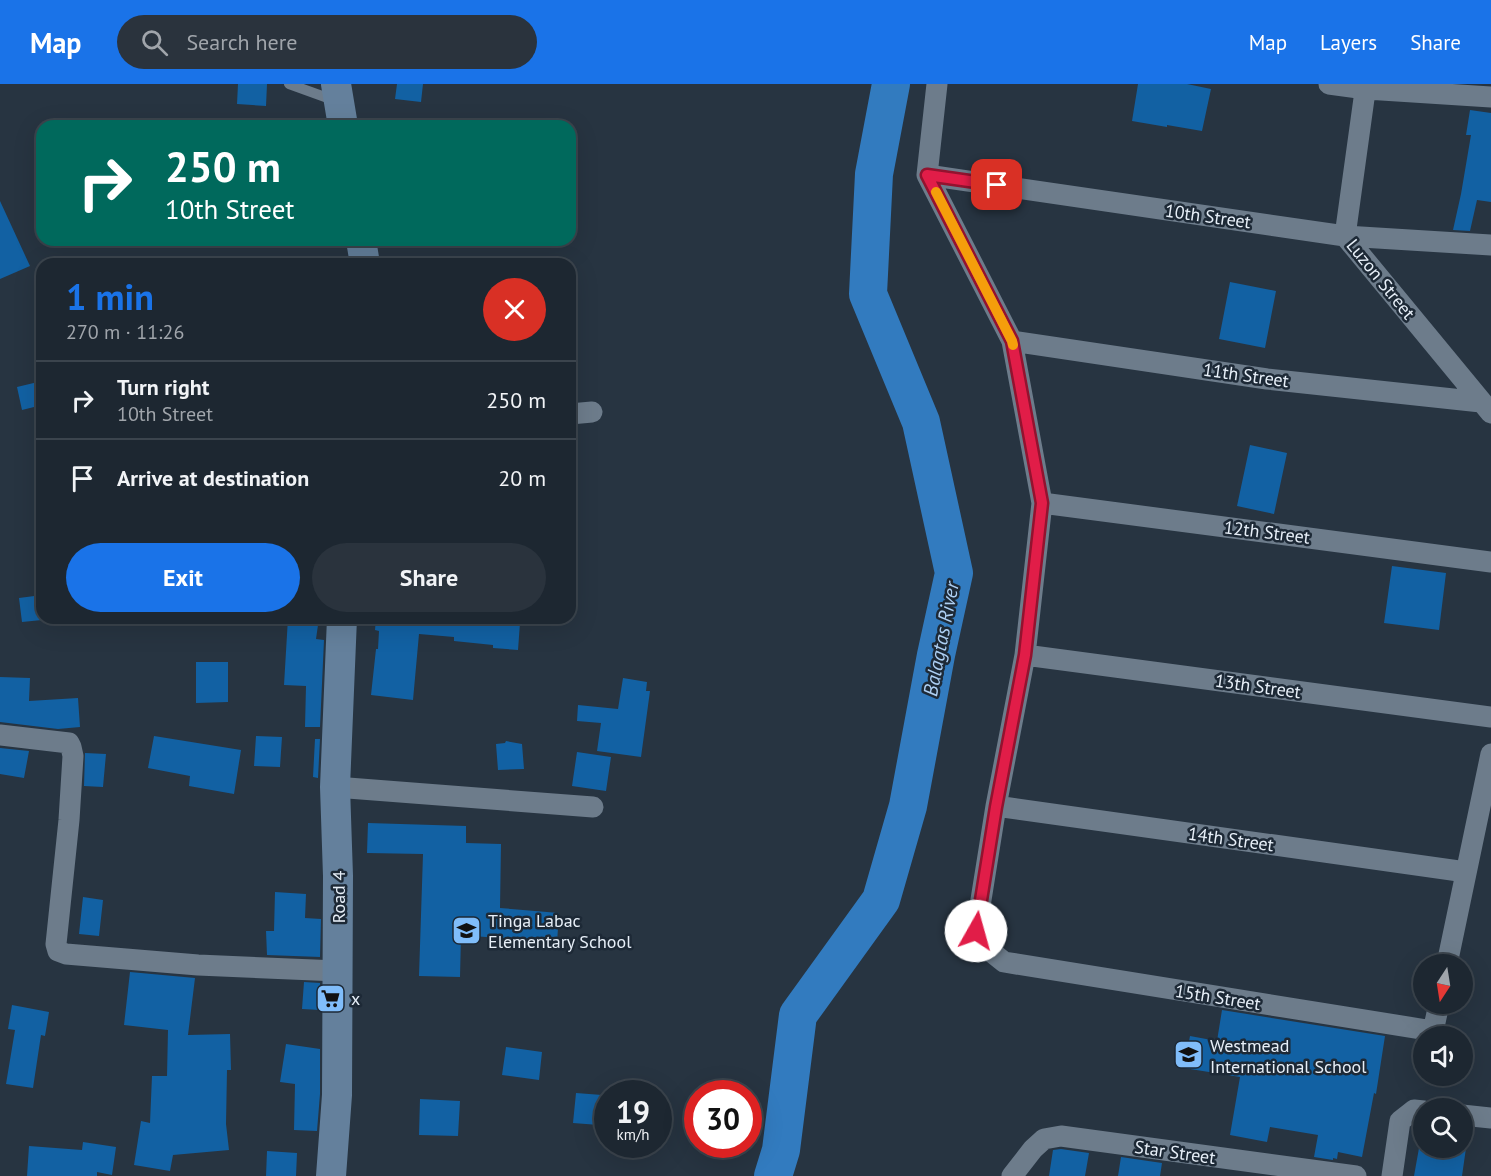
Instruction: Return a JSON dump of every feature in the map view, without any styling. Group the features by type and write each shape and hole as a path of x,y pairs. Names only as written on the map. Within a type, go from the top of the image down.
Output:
{"street":[{"path":"937,84 927,175 1012,341 1042,503 1025,655 996,807"},
{"path":"1329,84 1491,97"},
{"name":"Luzon Street","path":"1366,86 1345,236 1486,408"},
{"name":"10th Street","path":"927,175 1345,236 1491,245"},
{"name":"11th Street","path":"1012,341 1267,379 1486,408"},
{"path":"576,413 592,412"},
{"name":"12th Street","path":"1042,503 1491,562"},
{"name":"Road 4","path":"331,1176 337,1095 338,876 335,787 342,624"},
{"name":"13th Street","path":"1025,655 1491,717"},
{"path":"0,735 69,743 71,747 73,756 69,820 56,944 58,951 66,954 198,965 338,971"},
{"path":"1449,954 1491,754"},
{"path":"335,787 593,807"},
{"name":"14th Street","path":"996,807 1466,872"},
{"name":"15th Street","path":"996,807 976,931 984,946 1004,962 1413,1031"},
{"path":"1392,1176 1400,1121 1413,1111"},
{"path":"1473,1116 1491,1118"},
{"name":"Star Street","path":"1012,1176 1044,1139 1061,1136 1356,1176"}],"lane":[{"path":"289,84 339,104"}],"building":[{"path":"238,84 267,84 266,106 237,104"},
{"path":"397,84 423,84 421,102 395,99"},
{"path":"1138,84 1187,84 1211,89 1202,131 1132,121"},
{"path":"1470,110 1491,113 1491,202 1477,200 1470,231 1453,230 1471,135 1466,135"},
{"path":"0,201 30,266 0,279"},
{"path":"1230,282 1276,291 1265,348 1219,339"},
{"path":"36,382 36,406 22,410 17,387"},
{"path":"1250,445 1287,453 1274,514 1237,506"},
{"path":"1392,566 1446,573 1439,630 1384,623"},
{"path":"36,596 36,621 22,622 19,598"},
{"path":"288,624 318,624 316,639 324,640 320,727 305,727 306,686 284,685"},
{"path":"376,624 520,624 518,650 454,641 454,637 419,634 413,700 371,695 376,649 378,649 379,631 375,630"},
{"path":"196,662 228,662 228,702 196,703"},
{"path":"0,677 30,678 29,701 78,698 80,727 58,729 0,722"},
{"path":"623,678 647,682 646,691 650,691 641,757 597,751 601,723 577,721 578,705 618,709"},
{"path":"154,736 241,750 234,794 189,786 190,776 148,768"},
{"path":"256,736 282,737 280,767 254,766"},
{"path":"315,739 320,739 318,778 313,777"},
{"path":"506,741 522,744 524,769 498,770 496,744"},
{"path":"0,748 29,751 24,778 0,774"},
{"path":"577,752 611,757 606,791 572,786"},
{"path":"85,753 106,754 103,787 84,786"},
{"path":"368,823 466,826 466,843 501,844 500,908 559,913 557,943 461,935 460,977 419,976 423,854 367,853"},
{"path":"275,892 306,894 305,918 321,919 320,957 267,955 266,931 274,931"},
{"path":"83,897 103,900 99,936 79,934"},
{"path":"130,972 195,978 188,1035 230,1034 231,1070 227,1070 226,1124 229,1150 173,1155 170,1171 134,1165 141,1121 150,1123 152,1076 167,1076 168,1030 124,1025"},
{"path":"304,982 320,983 320,1010 302,1009"},
{"path":"12,1005 49,1012 45,1036 41,1035 33,1088 6,1084 15,1030 8,1029"},
{"path":"1222,1010 1385,1036 1376,1094 1374,1093 1362,1157 1338,1152 1337,1159 1333,1158 1333,1160 1314,1157 1318,1135 1270,1127 1267,1142 1230,1135 1240,1077 1184,1068 1190,1036 1217,1041"},
{"path":"286,1044 320,1049 317,1131 294,1130 295,1084 280,1082"},
{"path":"506,1047 542,1052 539,1080 502,1075"},
{"path":"576,1093 594,1094 594,1125 573,1123"},
{"path":"420,1099 460,1101 458,1136 419,1135"},
{"path":"83,1142 116,1147 112,1175 97,1172 97,1176 27,1176 29,1146 82,1150"},
{"path":"1053,1150 1089,1153 1085,1176 1049,1176"},
{"path":"267,1151 297,1153 296,1176 266,1176"},
{"path":"1121,1157 1162,1163 1160,1176 1118,1176"},
{"path":"1417,1158 1465,1158 1462,1176 1414,1176"}],"waterway":[{"name":"Balagtas River","path":"773,1176 781,1150 798,1015 881,900 908,806 954,573 921,422 868,294 874,174 891,84"}],"slow traffic":[{"path":"936,192 1013,345"}],"place":[{"name":"Tinga Labac Elementary School","path":"467,930"},
{"name":"x","path":"330,998"},
{"name":"Westmead International School","path":"1189,1055"}],"route":[{"path":"976,931 996,807 1025,655 1042,503 1012,341 927,175 997,185"}]}
